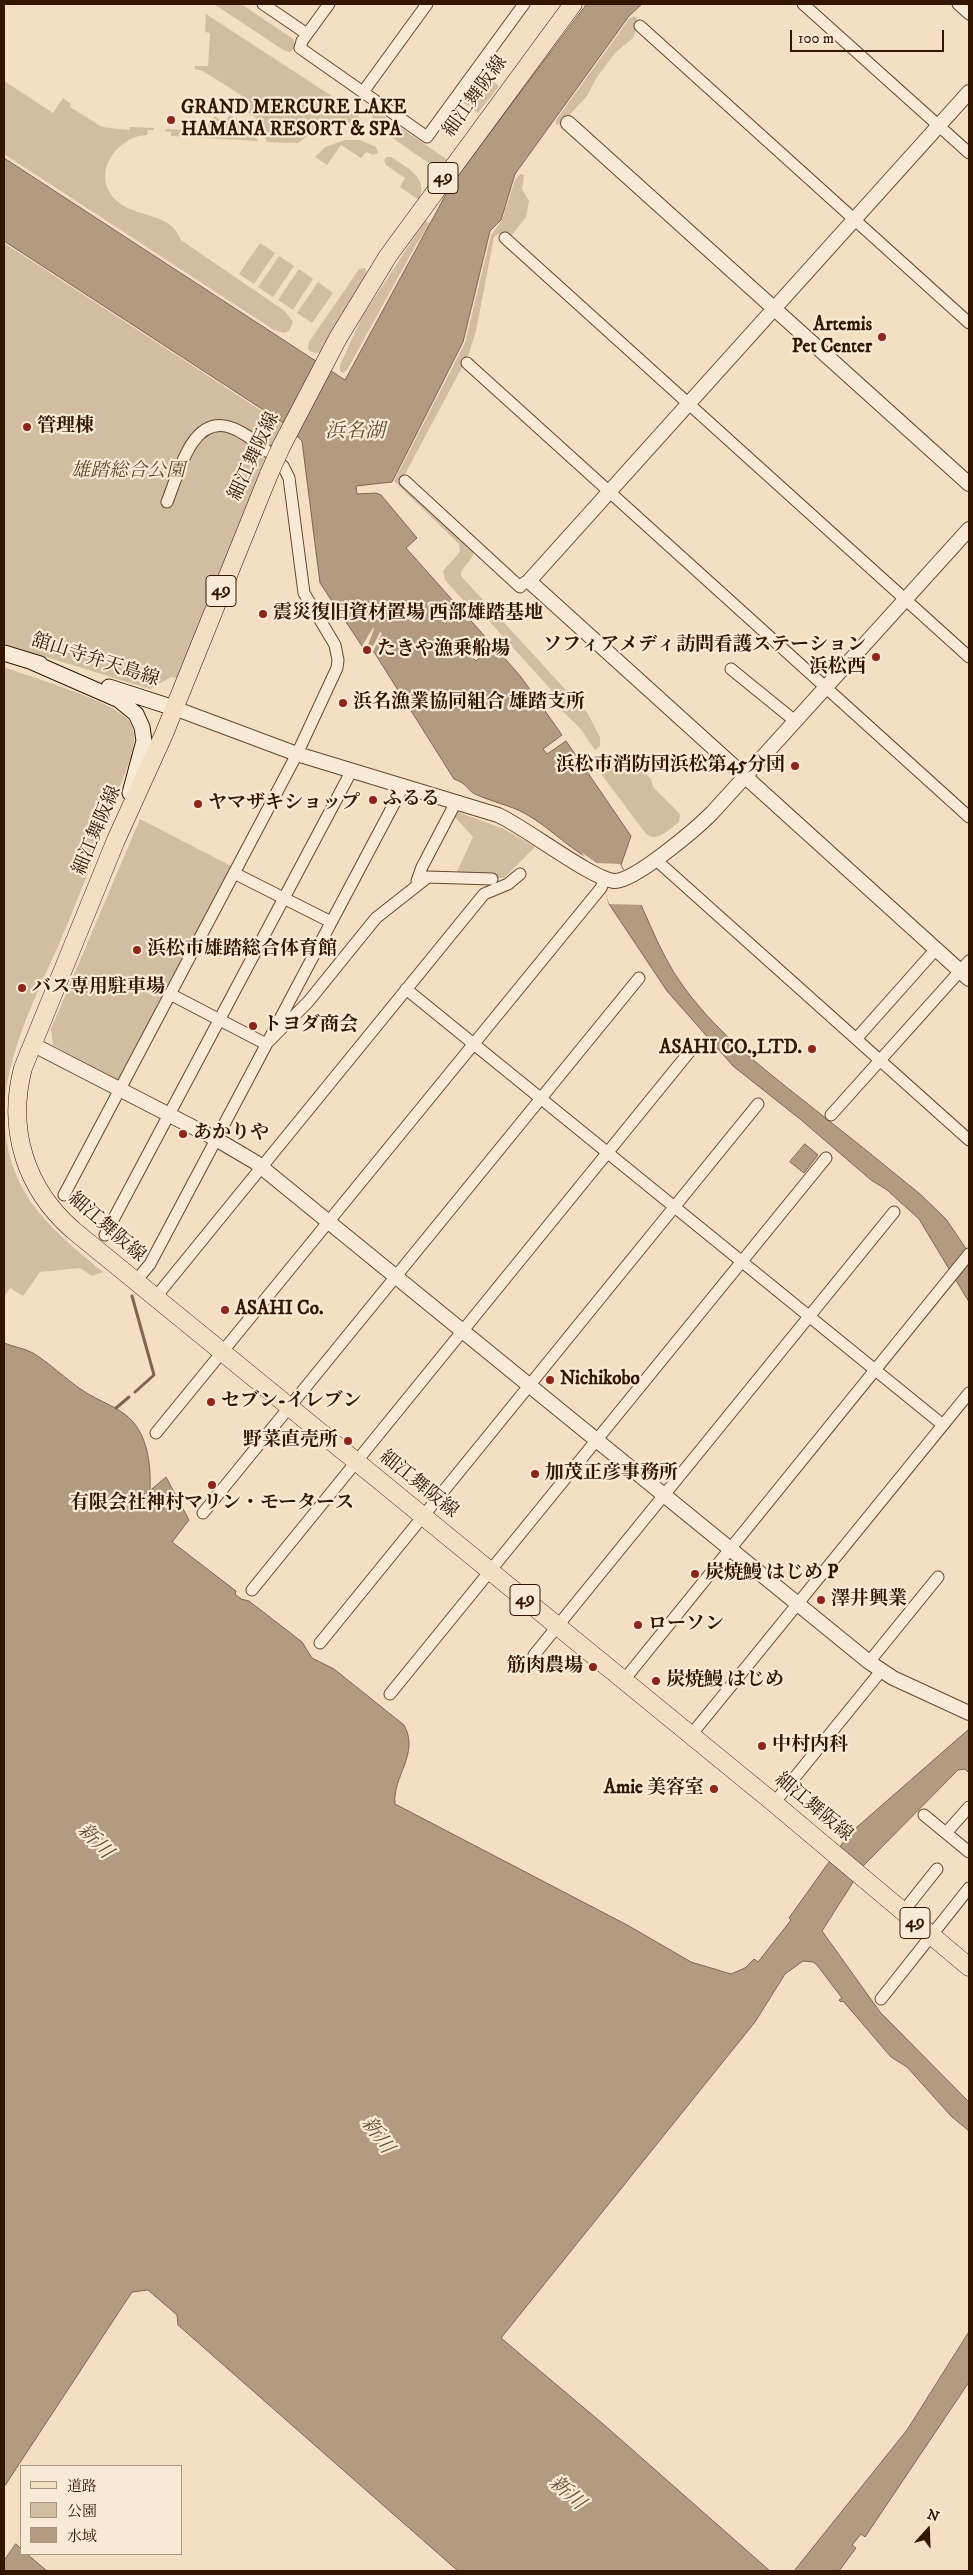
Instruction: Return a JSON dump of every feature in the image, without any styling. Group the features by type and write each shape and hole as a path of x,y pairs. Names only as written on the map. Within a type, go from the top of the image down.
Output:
{"main road":[{"name":"細江舞阪線","path":"573,4 407,227 369,285 280,446 276,470 116,840 32,1044 21,1078 17,1110 20,1141 29,1172 38,1190 57,1216 135,1282 774,1802 902,1913 969,1967"},
{"name":"舘山寺弁天島線","path":"4,653 174,708"},
{"path":"32,662 119,700 131,708 140,720 144,734 144,748 116,840"}],"street":[{"path":"263,4 307,34"},
{"path":"329,4 300,44 303,51 427,136 524,4"},
{"path":"363,92 427,4"},
{"path":"804,4 969,153"},
{"path":"958,4 969,14"},
{"path":"640,26 969,322"},
{"path":"406,481 520,587 529,581 969,92"},
{"path":"568,123 969,484"},
{"path":"505,238 969,657"},
{"path":"467,363 969,817"},
{"path":"168,502 193,439 204,429 216,426 229,426 280,446"},
{"path":"64,1195 297,754 337,668 338,660 335,645 304,593 289,478 276,470"},
{"path":"156,1433 603,883 628,877 701,824 969,529"},
{"path":"529,581 936,949 966,970 880,1060 831,1115"},
{"path":"731,669 795,721"},
{"path":"174,708 297,754 456,802 514,822 592,872 603,883"},
{"path":"105,1235 352,770"},
{"path":"135,1282 150,1264 404,786"},
{"path":"419,884 418,881 422,867 456,802"},
{"path":"655,859 969,1140"},
{"path":"234,872 331,922"},
{"path":"155,1298 484,894 508,884 520,874"},
{"path":"266,1044 308,1002 376,918 428,877 492,879"},
{"path":"856,1038 936,949"},
{"path":"203,1513 638,978"},
{"path":"406,989 943,1425"},
{"path":"170,994 266,1044"},
{"path":"32,1044 216,1139 261,1167 869,1662 881,1671 969,1713"},
{"path":"252,1590 695,1045"},
{"path":"320,1643 758,1104"},
{"path":"390,1694 826,1158"},
{"path":"534,1655 894,1212"},
{"path":"624,1680 969,1254"},
{"path":"691,1735 969,1393"},
{"path":"869,1662 938,1577"},
{"path":"774,1802 881,1671"},
{"path":"946,1833 969,1807"},
{"path":"924,1815 969,1852"},
{"path":"902,1913 937,1869"},
{"path":"881,1999 969,1888"}],"green space":[{"path":"214,4 241,4 293,39 296,47 290,52 285,51"},
{"path":"206,14 353,110 361,119 359,122 331,124 314,131 298,143 267,142 256,118 237,105 241,95 203,71 195,69 195,66 208,66 210,33 205,32"},
{"path":"634,16 639,21 633,38 615,53 597,77 587,96 561,124 556,125 556,120 629,19"},
{"path":"480,72 499,86 478,113 460,100"},
{"path":"4,81 53,113 63,98 71,104 70,107 102,127 129,130 130,127 154,128 154,130 148,130 147,135 125,142 110,159 106,169 109,191 123,206 157,218 170,225 181,240 286,312 293,322 289,331 284,333 274,330 4,154"},
{"path":"370,107 448,160 438,166 430,164 374,125"},
{"path":"230,115 247,126 258,141 171,136 171,132 165,131 166,129 204,131 214,116 224,122"},
{"path":"345,140 360,140 376,147 378,153 373,155 366,152 361,158 341,145 327,165 315,157 325,147"},
{"path":"386,157 391,157 410,169 419,179 421,192 419,200 400,187 405,178 386,165 384,160"},
{"path":"520,174 524,175 522,189 529,201 526,217 511,236 498,234 494,237 476,331 468,356 404,476 474,551 462,570 461,576 588,714 600,737 600,746 595,750 580,728 557,706 554,693 489,621 474,612 445,580 443,571 460,552 459,544 394,481 465,343 491,235 502,220 515,180"},
{"path":"425,221 430,223 429,226 417,243 347,370 343,373 340,371 340,365 362,317"},
{"name":"雄踏総合公園","path":"4,243 282,424 177,678 171,677 150,689 4,644"},
{"path":"260,243 275,253 254,284 239,274"},
{"path":"279,256 294,266 273,297 258,287"},
{"path":"365,268 367,275 323,350 319,353 311,352 308,349 309,342 359,269"},
{"path":"299,269 313,279 293,310 278,300"},
{"path":"318,282 333,293 312,323 297,313"},
{"path":"4,667 106,705 128,720 133,729 134,738 131,757 92,862 19,1038 12,1061 4,1109"},
{"path":"603,754 640,768 651,779 653,787 680,814 679,822 659,836 655,837 646,834 596,767 596,762"},
{"path":"455,811 504,829 535,847 504,878 455,876 473,837 453,815"},
{"name":"浜松市雄踏総合体育館","path":"140,819 233,867 121,1079 118,1080 53,1045 51,1029"},
{"path":"4,1112 6,1140 12,1164 21,1185 47,1222 103,1272 92,1276 80,1268 40,1272 23,1296 10,1288 4,1297"}],"water":[{"name":"浜名湖","path":"587,4 642,4 629,16 515,174 501,220 490,231 463,342 392,482 356,486 357,494 376,493 381,495 417,538 406,548 488,640 471,656 476,661 493,645 521,677 562,735 543,749 547,754 566,741 631,836 621,865 665,957 683,986 715,1024 751,1058 920,1194 946,1219 969,1253 969,1302 919,1219 887,1190 871,1180 800,1119 733,1066 667,991 609,904 599,864 579,853 526,814 475,794 454,779 374,652 362,646 320,583 302,441 285,424 4,241 4,158 345,380 451,185"},
{"path":"805,1144 818,1155 804,1173 790,1162"},
{"name":"新川","path":"4,1343 33,1353 82,1390 129,1417 143,1437 148,1454 150,1472 150,1489 132,1506 166,1477 189,1520 172,1542 236,1591 235,1594 241,1599 249,1601 302,1642 312,1658 334,1669 404,1725 409,1746 397,1784 395,1804 629,1926 691,1962 731,1974 745,1968 754,1959 758,1962 791,1920 789,1918 849,1834 969,1729 969,1773 965,1769 958,1770 864,1865 822,1931 880,2012 969,2102 969,2131 951,2116 907,2067 891,2057 843,2001 839,2000 842,1998 817,1965 813,1962 803,1961 785,1974 755,2022 501,2338 602,2423 770,2571 458,2571 178,2325 177,2315 148,2290 132,2292 4,2487"},
{"path":"969,2332 969,2382 865,2537 861,2534 852,2545 856,2548 839,2571 794,2571 907,2430"},
{"path":"16,2544 20,2548 20,2555 28,2555 47,2571 4,2571 4,2561"}],"pier":[{"path":"373,628 368,645 373,646 380,632 382,633 373,652 362,646"},
{"path":"582,853 597,863 620,864 644,905 609,904 597,866 585,858"}],"waterway":[{"path":"132,1296 154,1375 135,1392"},
{"path":"116,1408 129,1397"}],"place":[{"name":"GRAND MERCURE LAKE HAMANA RESORT & SPA","path":"171,120"},
{"name":"Artemis Pet Center","path":"882,337"},
{"name":"管理棟","path":"27,427"},
{"name":"震災復旧資材置場 西部雄踏基地","path":"263,614"},
{"name":"たきや漁乗船場","path":"367,650"},
{"name":"ソフィアメディ訪問看護ステーション 浜松西","path":"876,657"},
{"name":"浜名漁業協同組合 雄踏支所","path":"343,703"},
{"name":"浜松市消防団浜松第45分団","path":"795,766"},
{"name":"ふるる","path":"373,800"},
{"name":"ヤマザキショップ","path":"198,804"},
{"name":"浜松市雄踏総合体育館","path":"137,950"},
{"name":"バス専用駐車場","path":"22,988"},
{"name":"トヨダ商会","path":"253,1026"},
{"name":"ASAHI CO.,LTD.","path":"812,1049"},
{"name":"あかりや","path":"183,1134"},
{"name":"ASAHI Co.","path":"225,1310"},
{"name":"Nichikobo","path":"550,1380"},
{"name":"セブン-イレブン","path":"211,1402"},
{"name":"野菜直売所","path":"348,1441"},
{"name":"加茂正彦事務所","path":"535,1474"},
{"name":"有限会社神村マリン・モータース","path":"212,1485"},
{"name":"炭焼鰻 はじめ P","path":"695,1574"},
{"name":"澤井興業","path":"821,1600"},
{"name":"ローソン","path":"638,1625"},
{"name":"筋肉農場","path":"593,1667"},
{"name":"炭焼鰻 はじめ","path":"656,1681"},
{"name":"中村内科","path":"762,1746"},
{"name":"Amie 美容室","path":"714,1789"}]}
